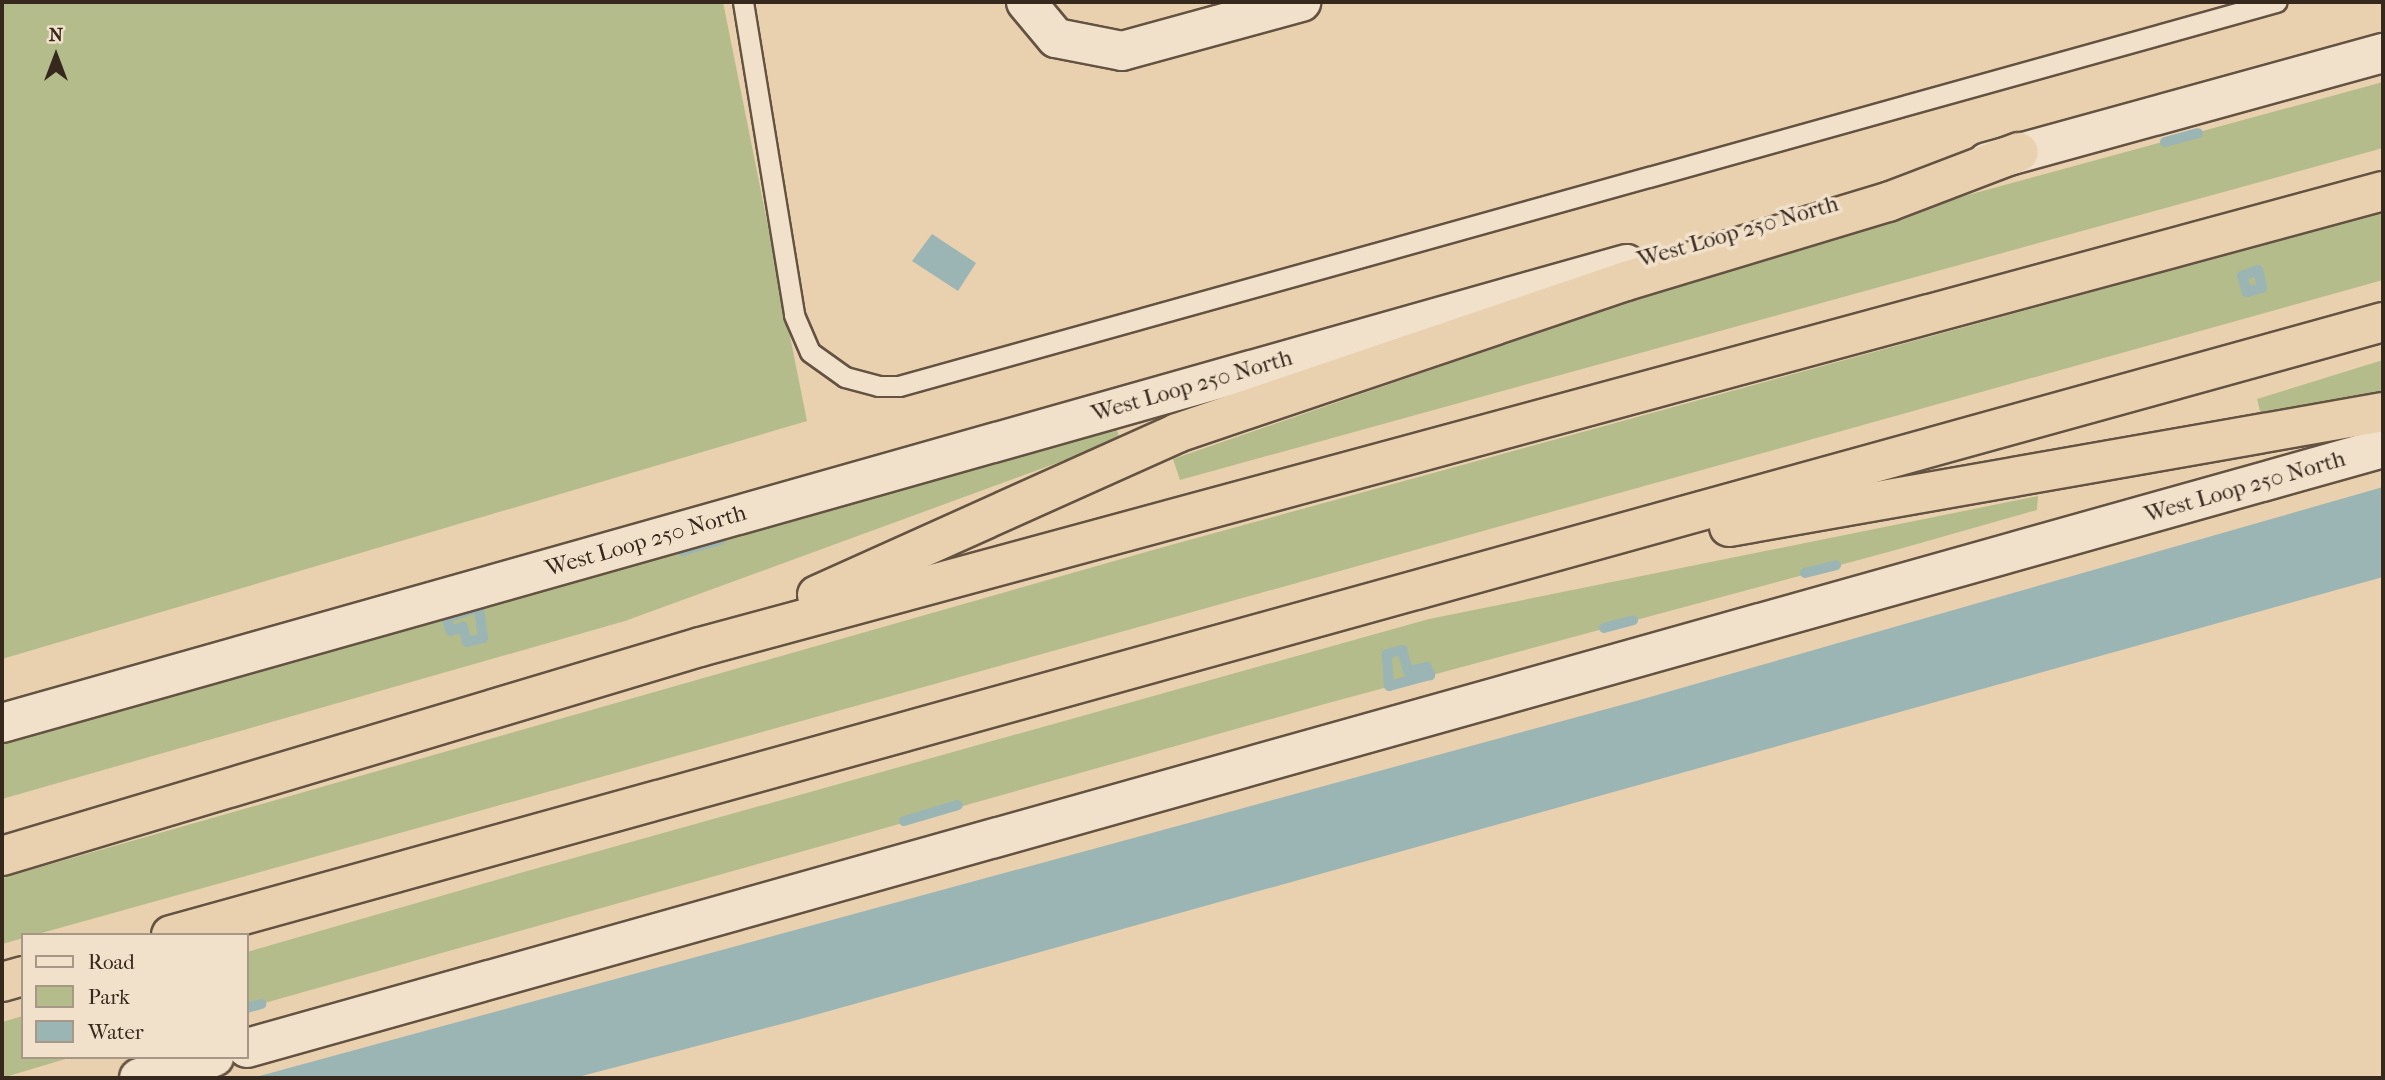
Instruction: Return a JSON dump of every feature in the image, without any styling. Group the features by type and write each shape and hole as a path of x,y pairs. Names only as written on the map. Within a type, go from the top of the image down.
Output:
{"highway":[{"path":"700,647 1177,433 1626,281 1888,202 2019,152"},
{"path":"2,856 700,647 2383,191"},
{"path":"179,933 2383,322"},
{"path":"1395,597 1741,525 2383,412"},
{"path":"2,982 21,977"}],"main road":[{"path":"1026,2 1056,38 1122,51 1301,2"},
{"name":"West Loop 250 North","path":"2,723 2019,152 2383,53"},
{"name":"West Loop 250 North","path":"248,1048 2383,448"},
{"path":"139,1078 207,1059"}],"lane":[{"path":"743,2 794,315 810,352 845,377 899,386 2276,2"}],"green space":[{"path":"2,2 723,2 807,421 2,659"},
{"path":"2383,82 2383,148 1180,480 1173,459 1824,234"},
{"path":"2383,212 2383,280 41,933 21,933 21,939 2,944 2,878 1160,548"},
{"path":"2383,360 2383,392 2261,415 2257,399"},
{"path":"1116,427 1120,440 625,621 2,799 2,744"},
{"path":"2038,496 2037,510 1321,705 248,1008 248,952 1429,619"},
{"path":"21,1017 21,1059 65,1059 2,1078 2,1022"}],"water":[{"path":"932,234 976,263 958,291 912,261"},
{"path":"2383,487 2383,577 797,1020 574,1078 252,1078 1636,701"}],"waterway":[{"path":"2165,142 2198,133"},
{"path":"2258,270 2262,288 2247,292 2242,276 2258,270"},
{"path":"682,551 720,540"},
{"path":"1805,573 1836,565"},
{"path":"479,607 483,638 467,642 463,627 451,631 446,618 479,607"},
{"path":"1604,628 1633,620"},
{"path":"1402,650 1408,671 1427,667 1430,675 1389,686 1387,654 1402,650"},
{"path":"904,821 958,805"},
{"path":"248,1008 261,1004"}]}
